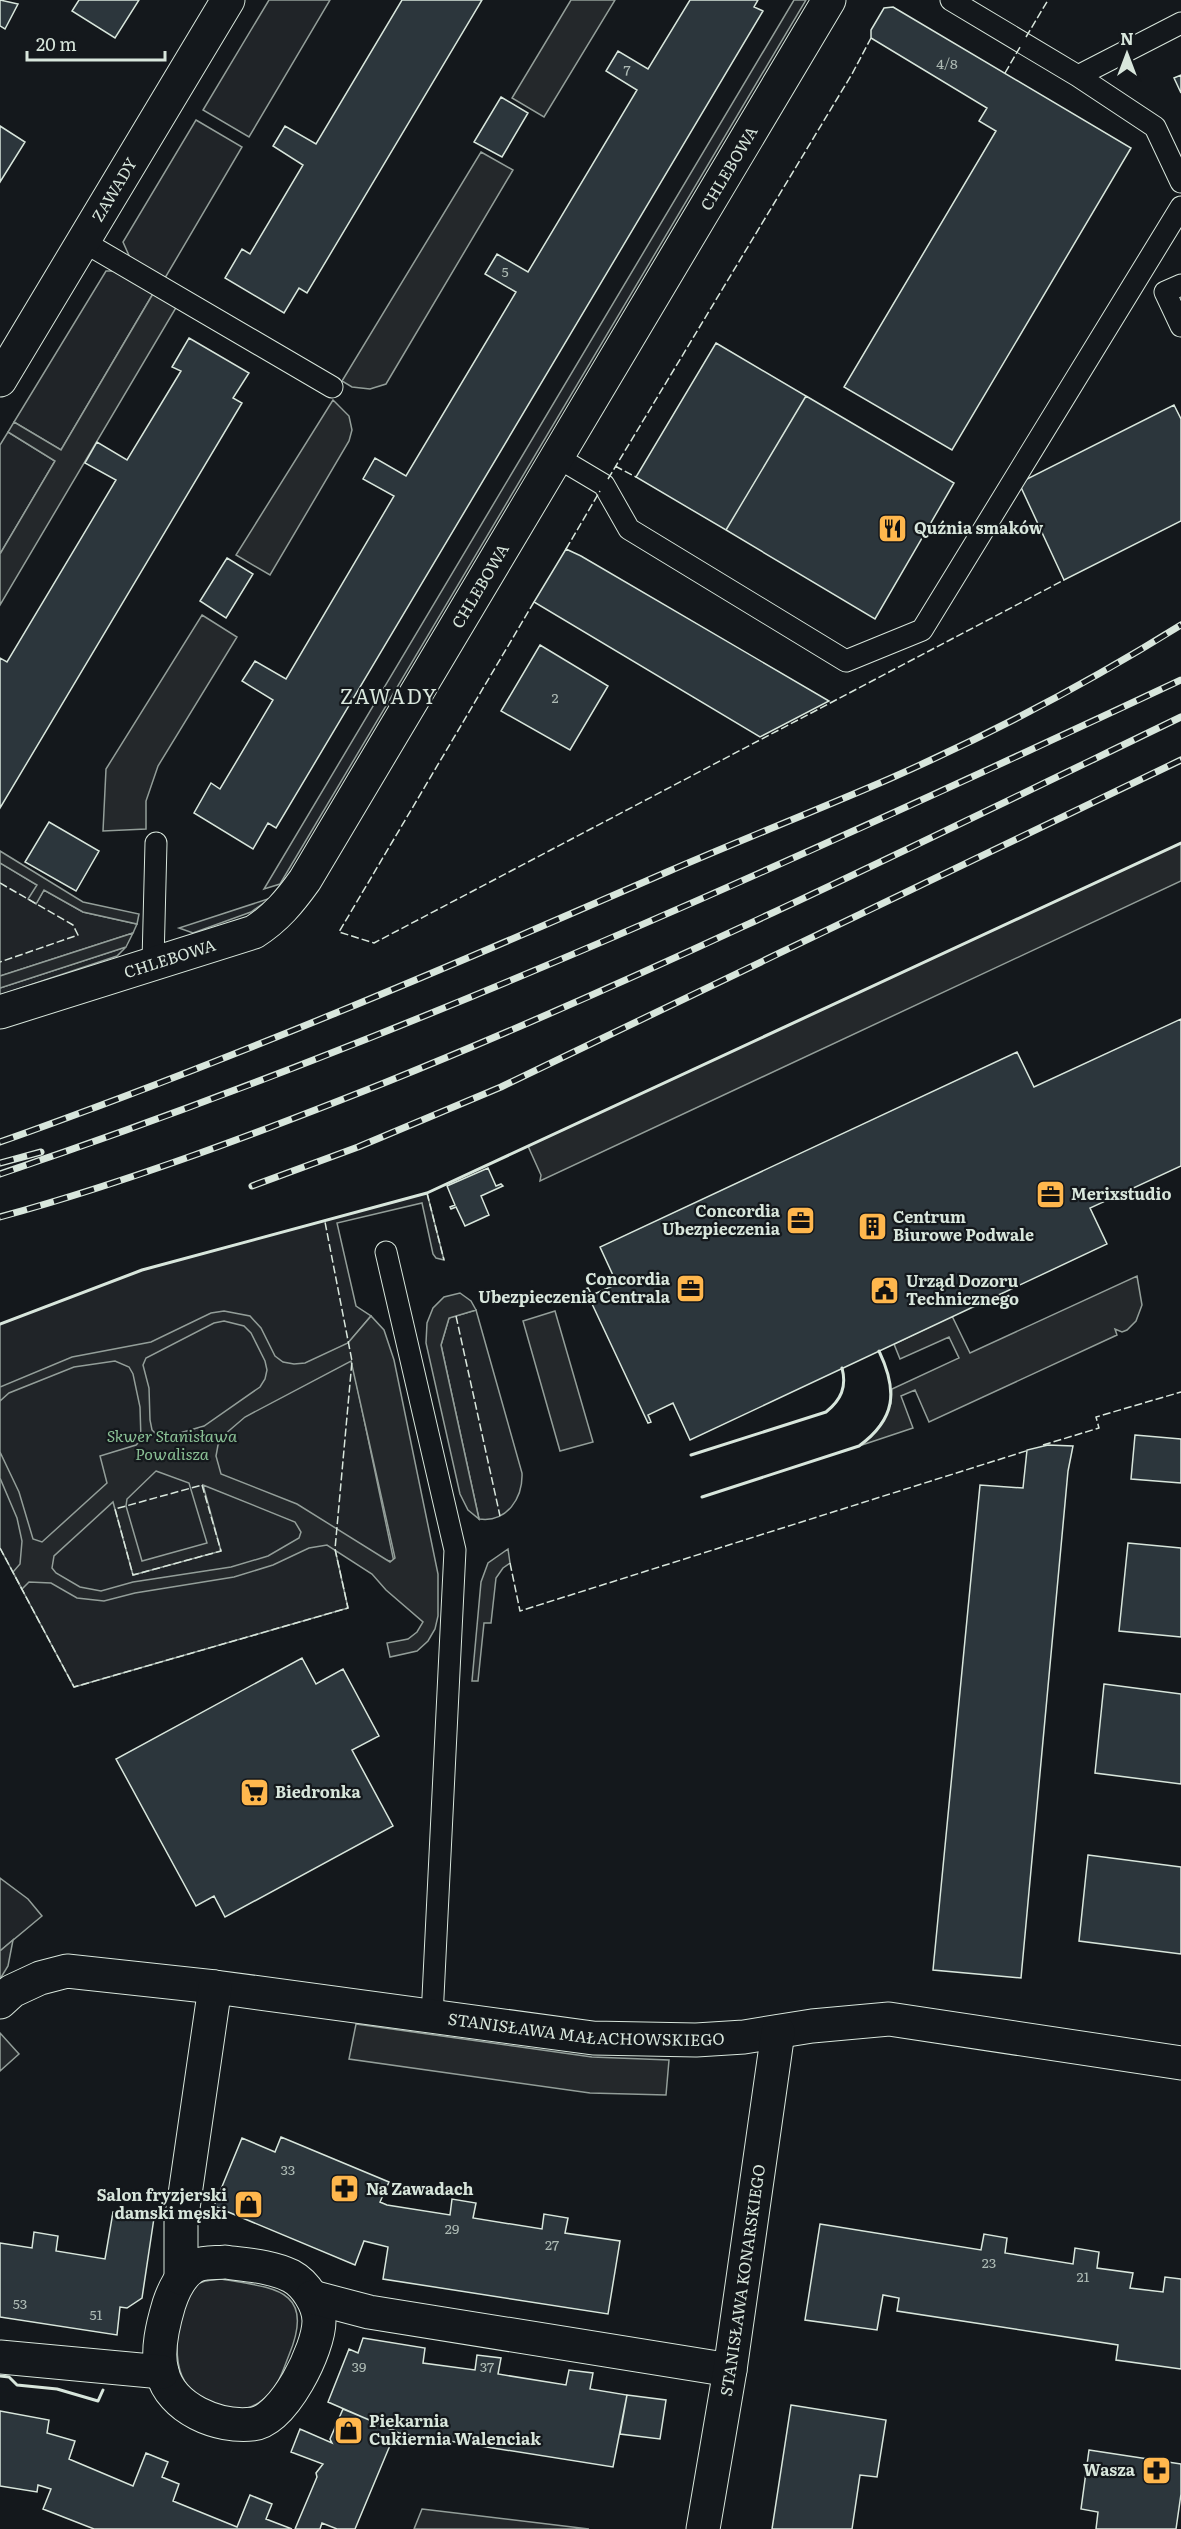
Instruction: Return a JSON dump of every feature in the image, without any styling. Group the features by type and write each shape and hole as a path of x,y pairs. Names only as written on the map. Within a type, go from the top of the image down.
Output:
{"street":[{"name":"ZAWADY","path":"0,381 228,0"},
{"name":"CHLEBOWA","path":"0,1012 254,932 273,920 305,880 829,0"},
{"name":"STANISŁAWA MAŁACHOWSKIEGO","path":"0,2002 12,1991 40,1978 67,1971 603,2039 696,2040 889,2019 1181,2063"},
{"path":"180,2278 198,2265 225,2262 258,2266 293,2277 312,2297 319,2320 316,2341 291,2392 277,2412 256,2423 231,2425 192,2410 174,2396 162,2372 164,2323 180,2278 181,2222 215,1988"},
{"name":"STANISŁAWA KONARSKIEGO","path":"703,2529 730,2370 778,2032"},
{"path":"312,2297 369,2312 730,2370"},
{"path":"0,2357 162,2372"}],"lane":[{"path":"951,0 1078,76 1155,127 1181,183"},
{"path":"1078,76 1181,23"},
{"path":"557,456 604,485 629,529 846,661 922,630 1181,207"},
{"path":"84,242 332,387"},
{"path":"1181,285 1166,292 1181,326"},
{"path":"153,962 156,843"},
{"path":"386,1252 455,1550 432,2017"}],"green space":[{"path":"269,0 330,0 249,137 203,110"},
{"path":"794,0 806,0 280,884 264,889"},
{"path":"196,120 242,147 165,278 131,260 123,242"},
{"path":"106,271 117,271 154,292 61,450 14,422"},
{"path":"8,432 55,461 0,554 0,445"},
{"path":"0,863 37,885 36,904 44,890 83,912 137,924 133,933 0,976"},
{"path":"271,898 251,912 193,933 179,928"},
{"path":"126,947 117,956 0,995 0,988"},
{"name":"Skwer Stanisława Powalisza","path":"427,1193 444,1260 436,1258 433,1254 422,1203 337,1223 356,1306 371,1316 348,1343 394,1562 381,1559 337,1530 335,1549 348,1608 74,1687 0,1548 0,1324 142,1270"},
{"path":"476,1310 522,1473 520,1491 511,1507 498,1517 489,1519 479,1519 441,1345 449,1318"},
{"path":"0,1878 28,1899 42,1916 0,1951"},
{"path":"221,2279 257,2285 285,2295 293,2304 297,2316 296,2333 277,2384 265,2398 246,2408 224,2407 197,2395 188,2386 178,2364 177,2337 185,2297 198,2284"}],"shaded area":[{"path":"571,0 615,0 544,117 512,98"},
{"path":"481,152 513,170 386,384 370,389 352,387 342,381"},
{"path":"154,292 177,306 0,605 0,554 55,461 8,432 14,422 61,450"},
{"path":"333,400 349,416 352,430 349,441 270,575 236,555"},
{"path":"202,615 237,637 158,766 146,801 146,829 103,831 106,769"},
{"path":"1181,843 1181,881 540,1181 541,1175 528,1146"},
{"path":"0,851 83,902 139,914 137,924 83,912 44,890 36,904 28,899 37,885 0,863"},
{"path":"133,933 126,947 0,988 0,976"},
{"path":"1137,1276 1142,1305 1136,1321 1127,1330 1122,1332 1115,1329 1117,1335 929,1422 915,1390 901,1396 913,1428 859,1446 871,1437 885,1418 891,1403 892,1389 959,1358 949,1337 900,1359 894,1344 952,1316 970,1353"},
{"path":"460,1293 471,1301 476,1310 449,1318 441,1345 479,1519 468,1510 460,1494 426,1343 427,1323 433,1308 444,1297"},
{"path":"224,1311 250,1316 261,1328 275,1356 283,1362 294,1364 305,1363 348,1343 371,1316 384,1330 394,1360 438,1574 438,1616 435,1629 428,1641 417,1651 390,1657 387,1643 408,1639 417,1632 423,1622 386,1590 372,1574 327,1545 309,1548 273,1565 234,1577 135,1593 104,1601 77,1598 51,1583 29,1582 22,1589 13,1572 20,1564 22,1541 17,1518 0,1478 0,1452 19,1492 33,1539 42,1542 107,1483 100,1456 136,1445 141,1440 140,1407 133,1374 129,1367 115,1361 74,1367 9,1393 0,1401 0,1387 72,1357 151,1342 211,1313","holes":["224,1321 244,1326 251,1333 265,1361 267,1370 265,1379 260,1387 204,1426 166,1437 158,1436 152,1430 150,1420 149,1388 143,1365 146,1358 214,1323","351,1361 395,1558 390,1562 297,1504 221,1474 216,1456 218,1445 224,1435 245,1417","156,1471 189,1483 207,1543 142,1561 126,1506 127,1499","203,1485 295,1522 301,1532 299,1538 268,1556 231,1567 133,1582 101,1591 80,1587 56,1573 52,1568 54,1556 113,1502 133,1575 221,1551"]},
{"path":"555,1311 593,1442 560,1451 523,1321"},
{"path":"508,1549 510,1563 496,1578 491,1623 484,1623 478,1681 472,1681 481,1582 488,1563"},
{"path":"13,1940 8,1966 0,1979 0,1951"},
{"path":"356,2024 592,2057 669,2060 666,2095 590,2093 349,2059"},
{"path":"0,2033 19,2054 0,2071"},
{"path":"422,2509 589,2529 414,2529"}],"building":[{"path":"0,0 18,4 5,29 0,26"},
{"path":"79,0 139,0 115,38 72,11"},
{"path":"402,0 482,0 307,293 299,288 284,313 225,278 242,249 250,254 303,165 273,146 285,126 316,144"},
{"path":"690,0 758,0 754,7 763,11 276,828 268,823 253,849 194,813 211,783 220,789 273,700 242,681 255,661 286,679 394,496 363,479 375,458 406,476 516,292 485,274 497,254 528,272 637,90 606,71 618,51 648,69"},
{"path":"893,7 1131,148 952,450 844,387 996,131 979,121 987,108 871,38 871,30 884,8"},
{"path":"1181,75 1181,93 1174,78"},
{"path":"501,97 528,113 502,157 474,142"},
{"path":"0,126 25,142 0,182"},
{"path":"189,338 249,373 233,398 242,403 0,808 0,658 7,662 116,480 85,463 97,442 127,460 181,371 172,367"},
{"path":"716,343 806,396 726,530 636,477"},
{"path":"806,396 954,483 875,619 726,530"},
{"path":"1174,405 1181,419 1181,521 1064,580 1019,483"},
{"path":"566,549 829,701 760,737 534,602"},
{"path":"227,558 253,574 226,618 200,601"},
{"path":"540,645 608,686 570,750 501,711"},
{"path":"49,822 99,851 76,891 25,862"},
{"name":"Centrum Biurowe Podwale","path":"1181,1019 1181,1166 1090,1208 1107,1244 690,1440 673,1403 648,1415 651,1422 648,1423 585,1289 588,1288 592,1295 617,1284 600,1247 1017,1052 1034,1087"},
{"path":"488,1168 496,1186 501,1184 503,1186 481,1196 489,1215 465,1226 456,1207 451,1209 450,1207 455,1205 447,1186"},
{"path":"1135,1435 1181,1439 1181,1483 1131,1479"},
{"path":"1048,1445 1073,1446 1068,1471 1021,1978 933,1970 980,1485 1023,1488 1027,1450"},
{"path":"1128,1543 1181,1548 1181,1637 1119,1631"},
{"name":"Biedronka","path":"302,1658 316,1684 343,1669 379,1736 352,1750 393,1826 225,1917 214,1896 196,1906 116,1759"},
{"path":"1104,1684 1181,1694 1181,1784 1095,1773"},
{"path":"1088,1855 1181,1867 1181,1954 1079,1941"},
{"path":"281,2137 389,2182 380,2202 387,2205 450,2215 452,2199 476,2203 473,2218 542,2229 544,2214 568,2218 565,2233 620,2241 608,2314 383,2279 388,2247 364,2241 355,2265 214,2206 242,2138 275,2152"},
{"path":"113,2212 154,2218 142,2298 127,2308 120,2307 117,2335 0,2317 0,2243 32,2248 34,2232 58,2236 56,2251 105,2259"},
{"path":"820,2224 981,2250 984,2234 1007,2238 1005,2253 1073,2264 1075,2248 1099,2252 1097,2268 1133,2273 1130,2288 1163,2292 1165,2277 1181,2279 1181,2369 1116,2360 1118,2345 897,2311 899,2298 883,2295 877,2330 805,2320"},
{"path":"363,2338 425,2348 423,2363 475,2370 477,2355 501,2358 498,2374 566,2385 569,2370 593,2373 590,2389 627,2395 613,2467 399,2433 328,2402 349,2349 358,2353"},
{"path":"627,2395 666,2400 660,2439 620,2434"},
{"path":"791,2405 886,2420 877,2477 860,2475 852,2529 772,2529"},
{"path":"343,2409 396,2431 355,2529 337,2529 322,2523 320,2529 295,2529 317,2477 316,2473 323,2464 291,2452 300,2429 332,2443 330,2439"},
{"path":"0,2411 49,2420 47,2433 75,2441 69,2459 133,2486 146,2453 168,2462 162,2477 179,2484 173,2501 237,2527 250,2495 272,2504 266,2519 292,2529 94,2529 43,2509 51,2489 38,2485 37,2492 0,2486"},
{"path":"1089,2450 1181,2464 1181,2494 1176,2529 1096,2529 1098,2512 1081,2509"}],"railway":[{"path":"0,1142 169,1080 336,1013 889,779 964,745 1038,707 1181,625"},
{"path":"0,1174 151,1121 450,1006 744,880 1181,680"},
{"path":"0,1217 98,1188 242,1138 485,1041 786,907 1181,717"},
{"path":"252,1186 358,1147 501,1087 1181,760"},
{"path":"0,1163 41,1152"}],"fence":[{"path":"1026,37 1048,0"},
{"path":"608,479 852,74 871,38"},
{"path":"1005,73 1020,47"},
{"path":"615,466 636,477"},
{"path":"566,549 600,491"},
{"path":"534,602 339,932 374,943 1064,580"},
{"path":"0,883 73,925 78,935 0,962"},
{"path":"427,1193 444,1260"},
{"path":"0,1548 74,1687 348,1608 335,1549 352,1361 325,1222"},
{"path":"456,1316 500,1516"},
{"path":"1043,1445 1099,1428 1096,1417 1181,1392"},
{"path":"510,1563 520,1611 1029,1450"},
{"path":"202,1485 221,1551 133,1575 115,1509 202,1485"}],"wall":[{"path":"0,1324 142,1270 427,1193 1181,843"},
{"path":"702,1497 859,1446 880,1425 887,1415 890,1403 889,1379 879,1351"},
{"path":"691,1455 826,1412 836,1403 842,1393 844,1381 842,1368"},
{"path":"0,2376 9,2377 17,2385 57,2389 98,2401 103,2390"}],"place":[{"name":"Quźnia smaków","path":"893,528"},
{"name":"Merixstudio","path":"1050,1194"},
{"name":"Concordia Ubezpieczenia","path":"801,1220"},
{"name":"Centrum Biurowe Podwale","path":"872,1226"},
{"name":"Concordia Ubezpieczenia Centrala","path":"691,1288"},
{"name":"Urząd Dozoru Technicznego","path":"885,1290"},
{"name":"Biedronka","path":"254,1792"},
{"name":"Na Zawadach","path":"345,2189"},
{"name":"Salon fryzjerski damski męski","path":"248,2204"},
{"name":"Piekarnia Cukiernia Walenciak","path":"348,2430"},
{"name":"Wasza","path":"1156,2470"}],"district":[{"name":"ZAWADY","path":"389,697"}]}
